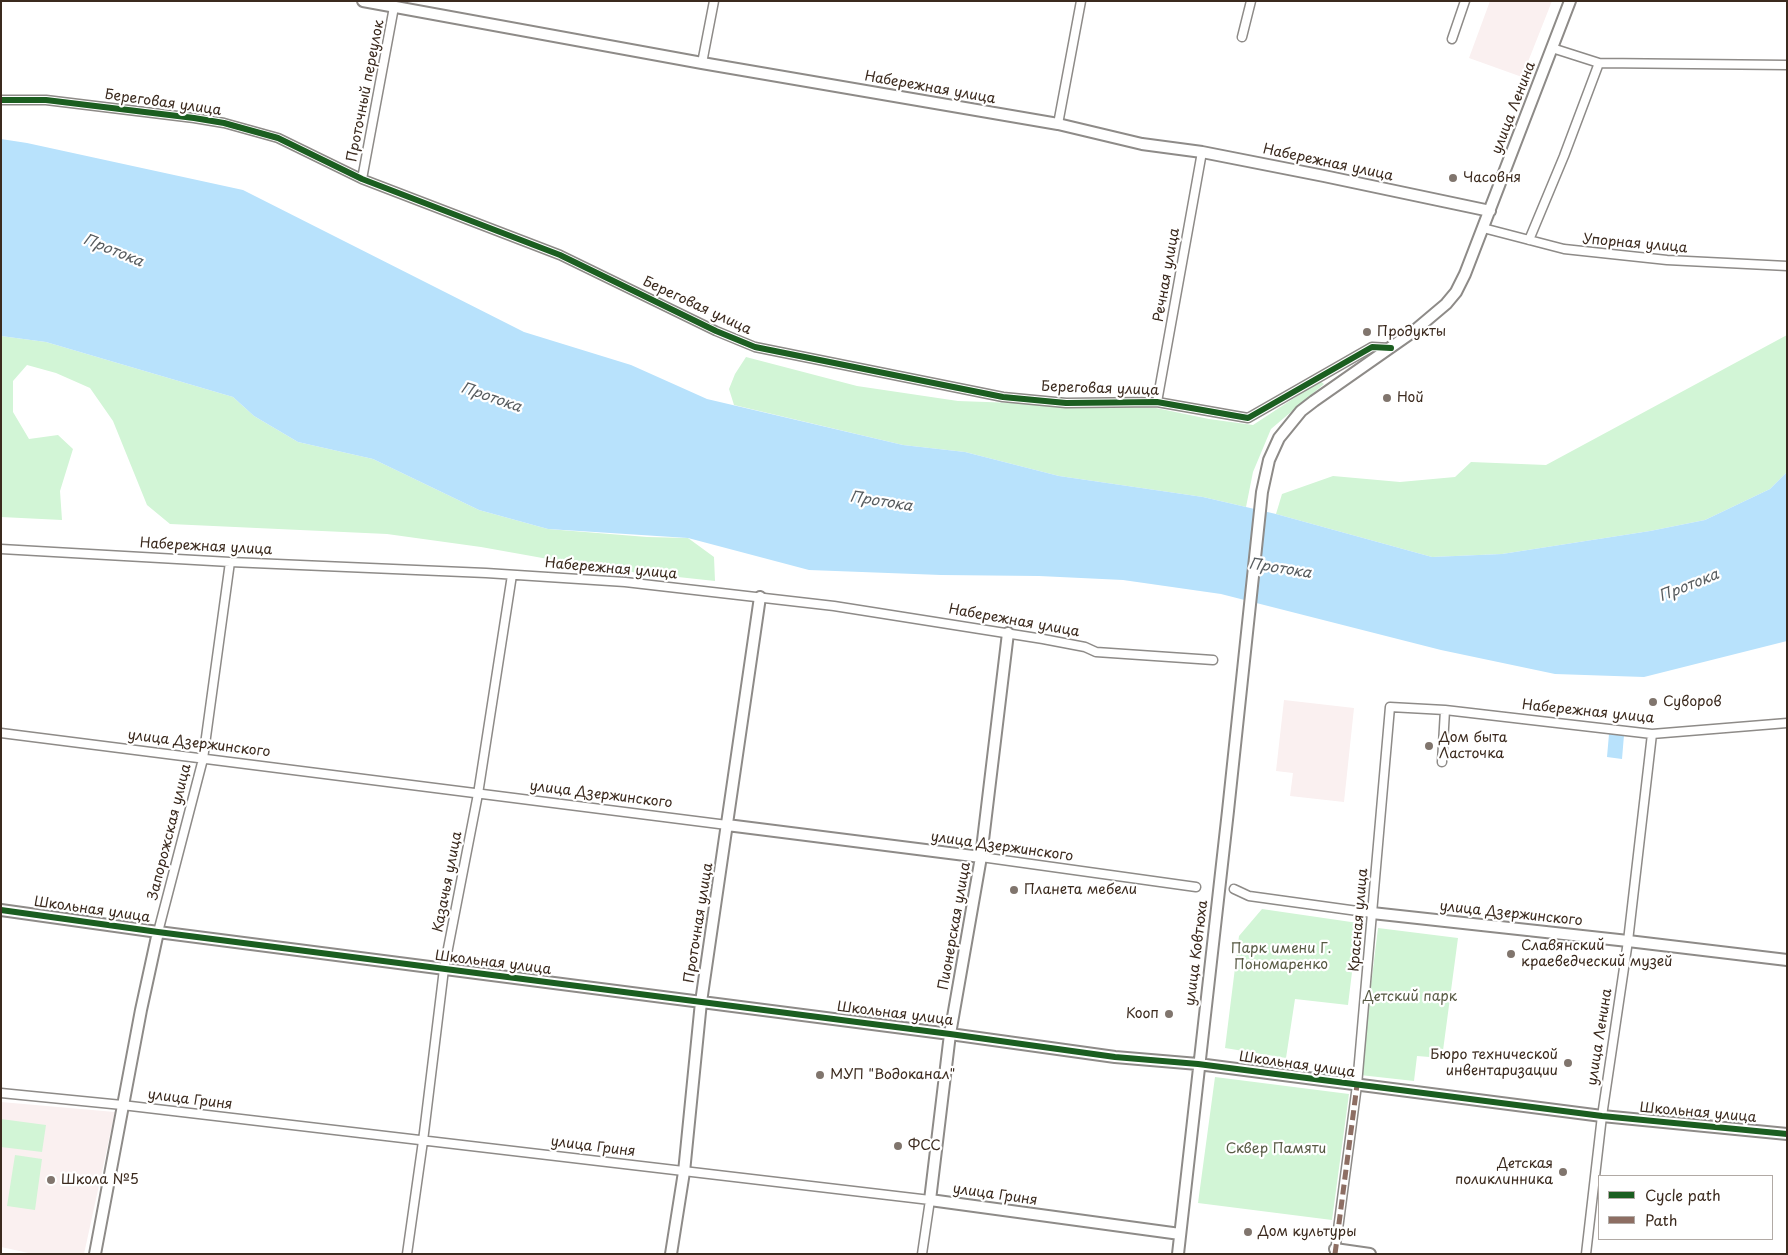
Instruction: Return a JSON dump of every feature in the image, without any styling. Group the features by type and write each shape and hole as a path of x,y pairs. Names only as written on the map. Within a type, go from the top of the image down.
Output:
{"street":[{"name":"Набережная улица","path":"363,1 1058,124 1142,144 1202,152 1490,211"},
{"path":"702,62 714,1"},
{"path":"1058,124 1081,1"},
{"path":"1242,37 1251,1"},
{"path":"1452,39 1465,1"},
{"name":"улица Ленина","path":"1262,492 1269,460 1279,438 1289,424 1314,400 1391,348 1430,318 1456,292 1490,211 1570,1"},
{"name":"Проточный переулок","path":"362,179 394,7"},
{"path":"1552,48 1599,62 1787,65"},
{"path":"1530,240 1599,62"},
{"name":"Береговая улица","path":"1,100 46,100 194,118 224,123 278,138 362,179 560,255 716,331 755,347 1003,397 1066,403 1157,402 1248,418 1372,347 1391,348"},
{"name":"Речная улица","path":"1157,402 1202,152"},
{"name":"Упорная улица","path":"1483,228 1564,249 1667,260 1787,266"},
{"name":"улица Ковтюха","path":"1178,1254 1262,492"},
{"name":"Набережная улица","path":"1,549 625,582 834,606 1008,633 1085,647 1096,652 1213,660"},
{"name":"Запорожская улица","path":"95,1254 122,1105 158,932 203,759 230,562"},
{"name":"Казачья улица","path":"407,1254 444,969 478,794 512,575"},
{"name":"Проточная улица","path":"671,1254 684,1172 700,1002 760,597"},
{"name":"Пионерская улица","path":"922,1254 950,1034 981,857 1008,633"},
{"name":"Набережная улица","path":"1390,707 1446,710 1652,734 1787,723"},
{"name":"Красная улица","path":"1335,1252 1357,1085 1390,707"},
{"path":"1442,762 1446,710"},
{"name":"улица Дзержинского","path":"1,733 981,857 1196,887"},
{"name":"улица Ленина","path":"1586,1254 1602,1116 1628,941 1652,734"},
{"name":"улица Дзержинского","path":"1234,888 1249,896 1372,913 1787,960"},
{"name":"Школьная улица","path":"1,910 1114,1057 1198,1064 1602,1116 1787,1134"},
{"name":"улица Гриня","path":"1,1093 122,1105 930,1200 1180,1234"},
{"path":"1335,1252 1370,1254"}],"shaded area":[{"path":"1490,1 1552,1 1522,77 1469,58"},
{"path":"1284,700 1354,708 1344,802 1290,796 1293,773 1276,771"},
{"name":"Школа №5","path":"1,1102 115,1112 84,1254 33,1254 1,1247"}],"green space":[{"path":"1787,335 1787,472 1770,489 1705,520 1650,531 1502,554 1432,557 1276,514 1282,494 1333,476 1400,482 1455,477 1471,462 1546,465"},
{"path":"1,336 46,342 233,397 254,416 298,442 373,459 479,510 548,529 647,537 688,538 714,557 715,581 604,569 481,547 387,534 170,524 147,505 113,421 90,388 56,373 27,365 13,381 13,412 29,439 58,435 73,449 60,491 62,520 1,517"},
{"path":"746,357 857,386 958,401 1156,408 1209,419 1253,425 1320,381 1324,384 1271,429 1253,472 1246,507 1203,497 1059,476 965,452 903,445 734,405 729,389 735,374"},
{"name":"Парк имени Г. Пономаренко","path":"1262,909 1358,923 1348,1005 1295,999 1286,1058 1225,1048 1239,936"},
{"name":"Детский парк","path":"1378,928 1458,938 1442,1058 1417,1056 1414,1081 1360,1075"},
{"name":"Сквер Памяти","path":"1215,1077 1349,1094 1332,1220 1198,1203"},
{"path":"1,1119 46,1125 42,1152 1,1147"},
{"path":"15,1155 42,1159 35,1210 7,1206"}],"water":[{"name":"Протока","path":"1,139 243,190 524,332 631,365 707,399 903,445 965,452 1059,476 1203,497 1276,514 1432,557 1502,554 1650,531 1705,520 1770,489 1787,472 1787,641 1644,677 1555,674 1441,650 1221,594 1123,580 809,570 688,538 548,529 479,510 373,459 298,442 254,416 233,397 46,342 1,336"},
{"path":"1609,734 1624,735 1622,759 1607,757"}],"marked path":[{"path":"1335,1254 1357,1085"}],"cycle path":[{"path":"1,100 46,100 194,118 224,123 278,138 362,179 560,255 716,331 755,347 1003,397 1066,403 1157,402 1248,418 1372,347 1391,348"},
{"path":"1,910 1115,1057 1198,1064 1602,1116 1787,1134"}],"place":[{"name":"Часовня","path":"1453,178"},
{"name":"Продукты","path":"1367,332"},
{"name":"Ной","path":"1387,398"},
{"name":"Суворов","path":"1653,702"},
{"name":"Дом быта Ласточка","path":"1429,746"},
{"name":"Планета мебели","path":"1014,890"},
{"name":"Славянский краеведческий музей","path":"1511,954"},
{"name":"Кооп","path":"1169,1014"},
{"name":"Бюро технической инвентаризации","path":"1568,1063"},
{"name":"МУП \"Водоканал\"","path":"820,1075"},
{"name":"ФСС","path":"898,1146"},
{"name":"Детская поликлинника","path":"1563,1172"},
{"name":"Школа №5","path":"51,1180"},
{"name":"Дом культуры","path":"1248,1232"}]}
